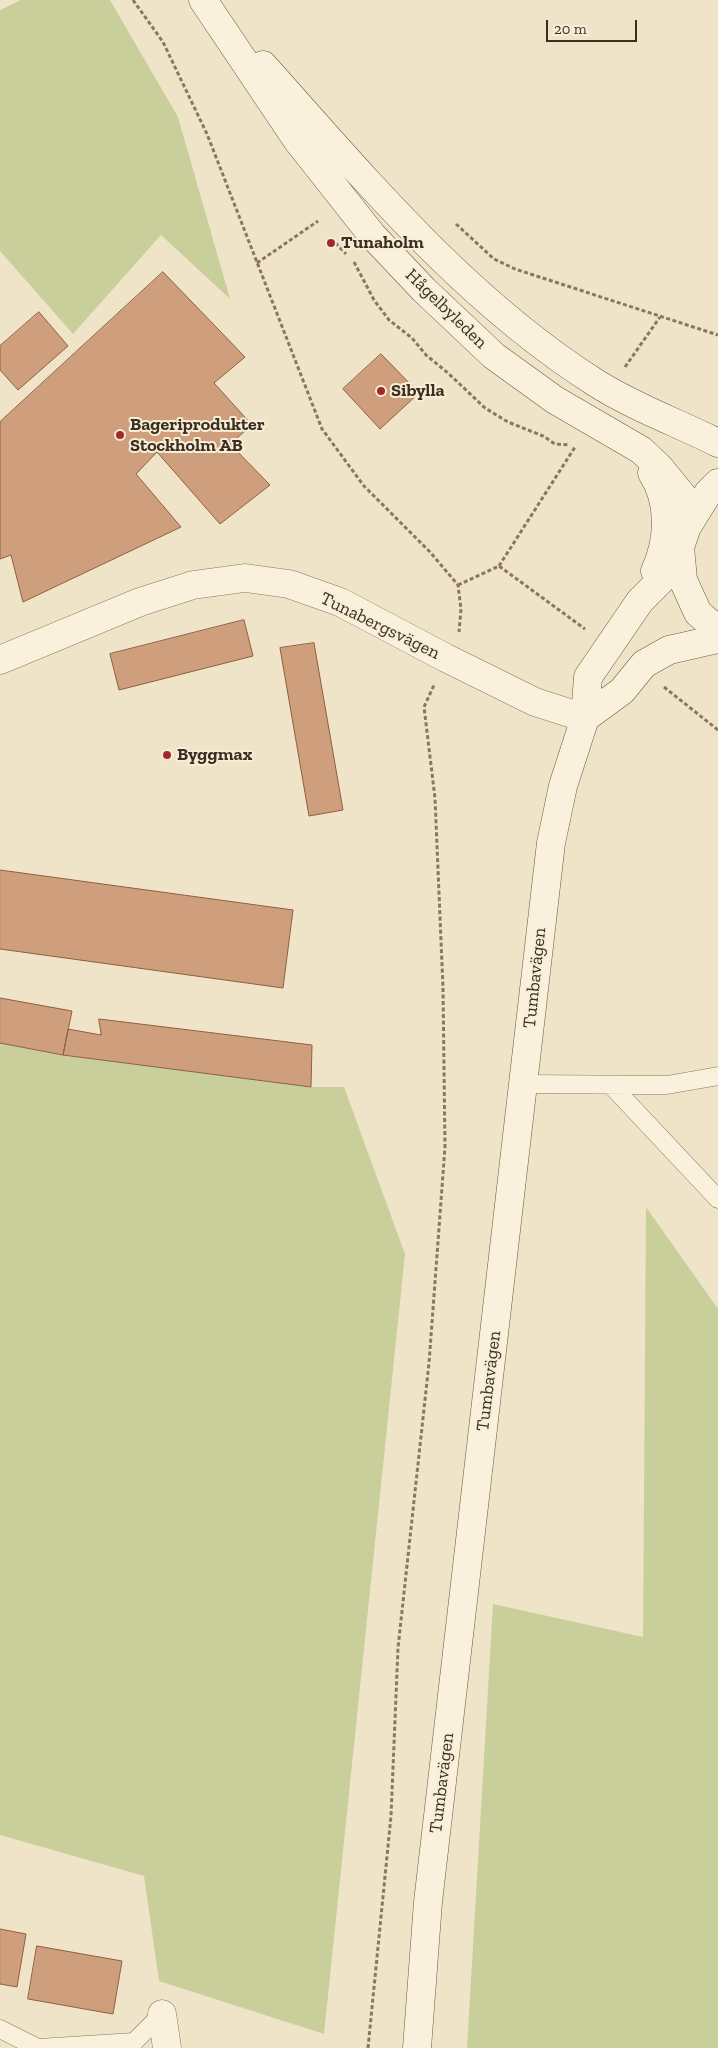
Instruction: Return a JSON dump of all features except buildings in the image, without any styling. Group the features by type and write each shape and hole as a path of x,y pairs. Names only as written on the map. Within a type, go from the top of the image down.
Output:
{"main road":[{"name":"Hågelbyleden","path":"203,0 296,140 372,235 424,290 494,356 555,400 627,440 641,450 682,495 683,580 698,613 718,630"},
{"name":"Hågelbyleden","path":"203,0 421,238 509,320 558,358 597,384 642,408 718,443"},
{"name":"Tumbavägen","path":"418,2048 428,1902 551,843 563,786 585,718 588,677 640,601 663,554 666,528 664,504 654,476 627,440"},
{"name":"Tumbavägen","path":"640,601 661,580 708,493 718,483"},
{"name":"Tunabergsvägen","path":"0,660 140,602 193,584 245,578 289,584 340,602 535,702 585,718"},
{"path":"585,718 622,691 644,664 669,650 718,639"},
{"path":"162,2014 168,2048"}],"lane":[{"path":"523,1084 667,1085 718,1076"},
{"path":"611,1085 718,1199"},
{"path":"0,2029 39,2048 134,2042 162,2014"}],"path":[{"path":"132,0 163,42 206,134 322,429 364,486 430,552 458,585 461,609 459,632 424,707 435,808 443,988 445,1147 429,1362 398,1648 391,1816 368,2048"},
{"path":"258,263 318,222"},
{"path":"456,224 494,259 515,269 718,335"},
{"path":"331,238 348,255"},
{"path":"353,260 374,300 388,320 412,338 426,355 485,408 508,422 543,436 555,444 576,445"},
{"path":"623,370 660,317"},
{"path":"458,585 499,566 579,440"},
{"path":"499,566 588,631"},
{"path":"658,682 718,730"}],"green space":[{"path":"21,0 110,0 178,117 230,299 161,235 73,334 0,251 0,10"},
{"path":"0,1043 63,1055 311,1087 344,1087 405,1254 324,2034 159,1981 144,1876 0,1835"},
{"path":"646,1207 718,1309 718,2048 467,2048 493,1604 643,1637"}],"place":[{"name":"Tunaholm","path":"331,243"},
{"name":"Sibylla","path":"381,391"},
{"name":"Bageriprodukter Stockholm AB","path":"120,435"},
{"name":"Byggmax","path":"167,755"}]}
